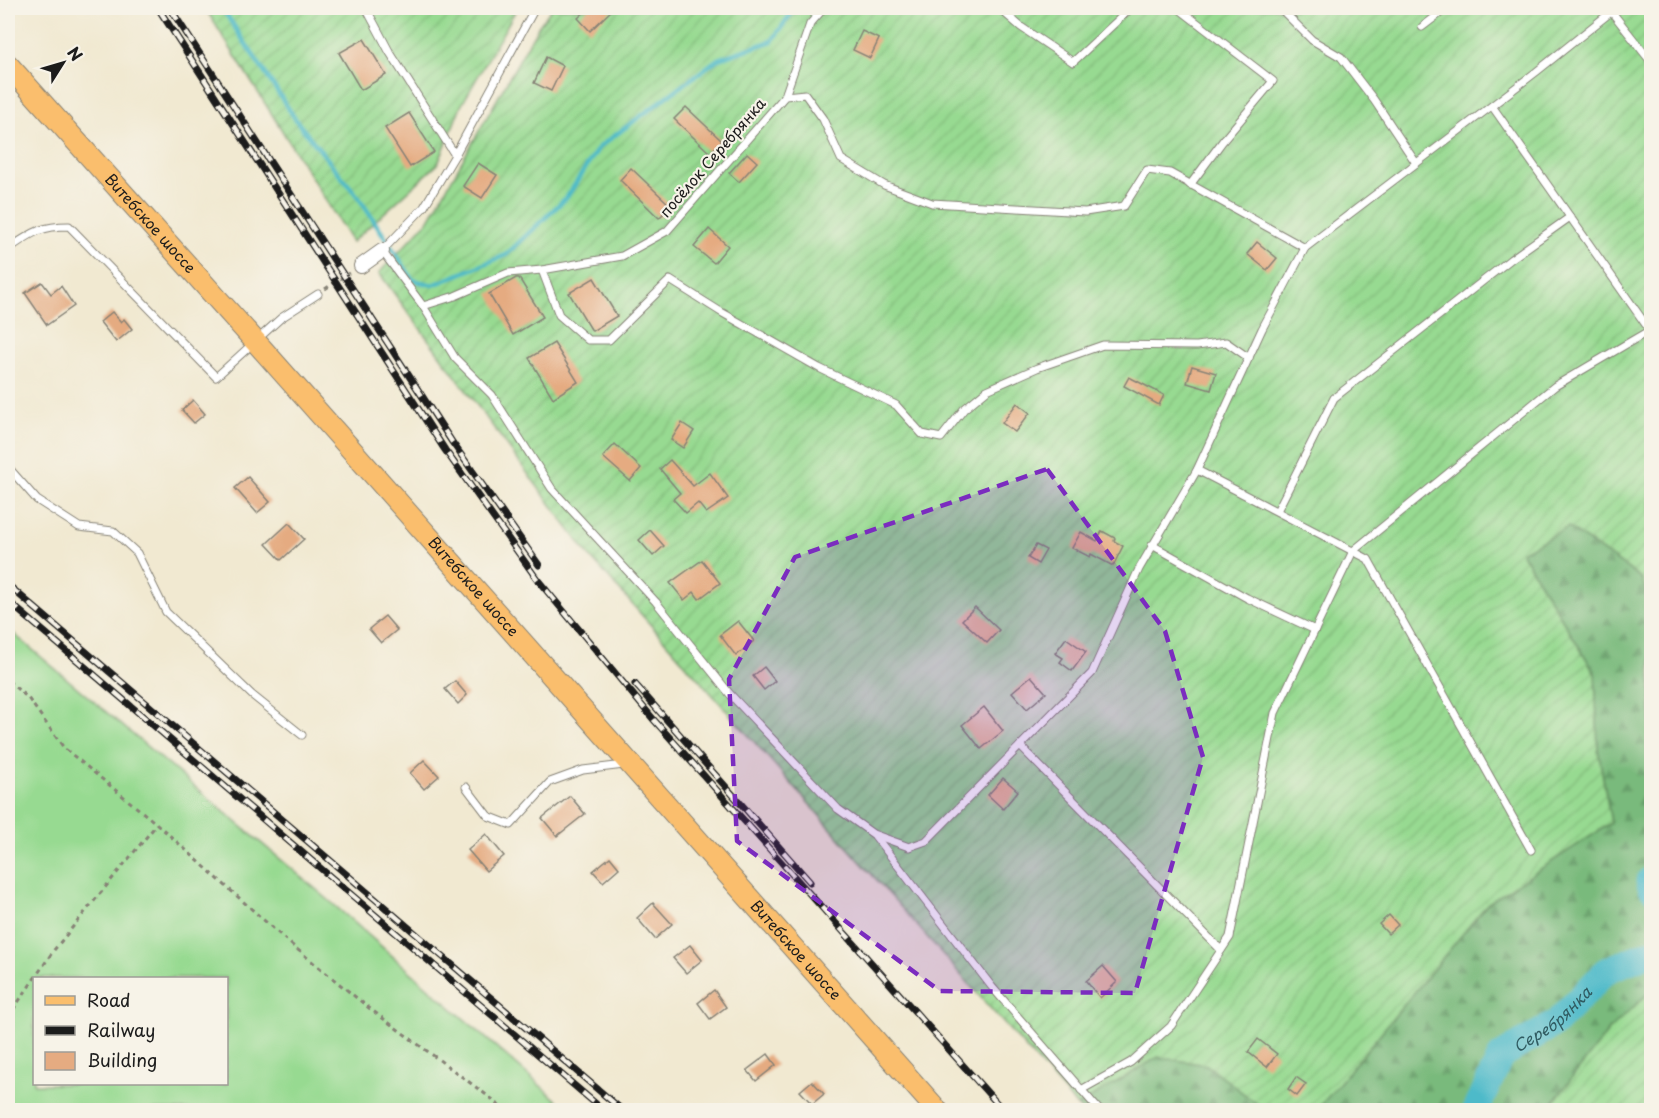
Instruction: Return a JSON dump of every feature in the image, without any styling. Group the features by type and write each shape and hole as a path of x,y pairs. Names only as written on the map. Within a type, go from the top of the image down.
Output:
{"main road":[{"name":"Витебское шоссе","path":"8,65 937,1110"}],"street":[{"path":"361,266 382,251"}],"lane":[{"path":"366,8 389,51 455,155"},
{"path":"535,8 424,207 382,251 423,306 455,357 492,395 552,489 656,602 729,693 838,809 873,834 909,848 926,841 1092,674 1152,544 1197,470 1249,358 1305,248 1492,106 1614,9 1652,63"},
{"path":"785,96 810,24 824,8"},
{"path":"999,8 1021,27 1073,62 1131,8"},
{"path":"1178,8 1273,81 1190,184"},
{"path":"1280,8 1312,40 1341,57 1374,100 1416,163"},
{"path":"1422,27 1447,8"},
{"name":"посёлок Серебрянка","path":"423,306 455,296 508,273 542,270 622,256 667,231 785,96 805,93 823,119 841,159 884,185 932,203 1085,212 1124,206 1147,170 1170,173 1305,248"},
{"path":"1081,1090 1131,1062 1171,1026 1230,937 1275,713 1353,551 1555,386 1651,330 1492,106"},
{"path":"1277,512 1334,398 1511,259 1570,217"},
{"path":"8,249 31,234 49,226 69,226 216,376 281,318 318,294"},
{"path":"542,270 559,315 588,340 609,340 670,280 819,368 896,405 922,435 941,438 964,409 987,390 1037,368 1103,345 1197,346 1226,342 1249,358"},
{"path":"8,467 37,500 78,527 113,531 137,553 166,612 252,695 302,735"},
{"path":"1197,470 1368,559 1531,850"},
{"path":"1152,544 1246,598 1315,630"},
{"path":"1020,746 1221,950"},
{"path":"466,787 488,816 511,825 550,782 583,770 630,765"},
{"path":"873,834 992,987 1099,1110"}],"path":[{"path":"318,294 361,266"},
{"path":"8,681 28,698 64,748 157,824 296,949 369,1008 496,1102 502,1110"},
{"path":"35,977 54,950 157,824"},
{"path":"8,1017 33,981"}],"highlighted area":[{"path":"1047,469 1165,631 1203,757 1135,993 940,991 737,841 729,679 795,557"}],"green space":[{"path":"205,8 517,8 460,108 438,164 352,242"},
{"path":"552,8 1651,8 1651,605 1641,578 1568,527 1521,552 1595,673 1598,750 1611,823 1488,903 1317,1110 1265,1110 1207,1065 1158,1057 1077,1106 586,552 379,273 428,221 538,27"},
{"path":"1568,527 1641,578 1651,605 1651,991 1611,1028 1547,1110 1317,1110 1488,903 1611,823 1598,750 1595,673 1521,552"},
{"path":"8,629 324,896 568,1110 8,1110"},
{"path":"1651,991 1651,1110 1547,1110 1611,1028"},
{"path":"1158,1057 1207,1065 1265,1110 1081,1110 1077,1106"}],"building":[{"path":"589,8 614,8 590,31 578,18"},
{"path":"862,31 879,39 870,58 853,50"},
{"path":"364,39 386,75 361,90 339,53"},
{"path":"546,57 563,66 551,91 534,83"},
{"path":"686,107 722,141 710,153 674,119"},
{"path":"409,113 434,152 410,167 385,128"},
{"path":"747,153 757,162 739,182 729,173"},
{"path":"478,163 497,175 482,198 463,186"},
{"path":"631,168 671,206 659,218 620,180"},
{"path":"709,229 728,246 714,263 694,247"},
{"path":"1257,242 1277,258 1267,270 1247,254"},
{"path":"519,278 543,317 513,335 489,294"},
{"path":"594,278 617,316 592,331 569,293"},
{"path":"42,282 51,294 61,286 74,306 47,325 25,293"},
{"path":"112,312 121,322 124,319 132,329 116,342 100,322"},
{"path":"554,343 578,382 553,398 529,358"},
{"path":"1192,366 1216,373 1211,390 1187,383"},
{"path":"1129,377 1164,395 1159,405 1124,386"},
{"path":"193,400 205,414 194,423 182,410"},
{"path":"1017,403 1030,413 1015,432 1002,423"},
{"path":"682,423 694,431 683,448 671,440"},
{"path":"615,444 641,468 630,481 603,457"},
{"path":"670,460 693,486 710,473 728,498 706,513 698,503 686,513 673,499 680,493 660,469"},
{"path":"248,477 270,502 257,513 235,488"},
{"path":"289,523 304,539 281,560 266,544"},
{"path":"650,530 664,546 653,556 639,540"},
{"path":"1102,531 1115,538 1114,541 1123,546 1113,566 1091,554 1090,557 1072,548 1081,532 1097,541"},
{"path":"1036,545 1046,550 1038,564 1028,558"},
{"path":"702,560 720,583 699,599 694,592 684,600 670,583"},
{"path":"975,607 999,630 987,643 962,620"},
{"path":"385,616 397,630 381,643 369,629"},
{"path":"738,621 754,641 736,656 720,635"},
{"path":"1066,638 1086,652 1072,671 1060,662 1063,658 1055,653"},
{"path":"764,667 775,681 764,690 753,676"},
{"path":"1031,676 1046,693 1027,709 1012,692"},
{"path":"455,681 467,695 458,704 445,689"},
{"path":"984,707 1003,731 981,749 962,725"},
{"path":"424,760 439,776 424,789 410,773"},
{"path":"1003,778 1018,791 1003,809 988,795"},
{"path":"570,796 585,814 557,836 542,818"},
{"path":"486,834 504,856 486,871 468,850"},
{"path":"610,857 619,868 603,882 593,871"},
{"path":"653,903 672,924 655,939 637,918"},
{"path":"1389,915 1398,925 1388,934 1379,924"},
{"path":"690,945 702,960 686,973 673,958"},
{"path":"1103,966 1117,982 1100,998 1086,981"},
{"path":"714,990 726,1007 710,1019 698,1003"},
{"path":"1258,1039 1277,1054 1267,1067 1248,1052"},
{"path":"768,1054 776,1065 756,1081 747,1070"},
{"path":"1296,1077 1306,1084 1297,1096 1288,1089"},
{"path":"812,1081 824,1094 812,1104 800,1091"}],"waterway":[{"path":"222,8 298,123 359,198 413,280 433,285 506,255 567,197 599,147 718,59 772,41 795,8"},
{"name":"Серебрянка","path":"1652,879 1649,881 1652,888"},
{"name":"Серебрянка","path":"1476,1110 1501,1056 1556,1023 1607,970 1652,952"}],"railway":[{"path":"158,8 445,450 537,579 654,720 1003,1110"},
{"path":"170,8 452,442 539,565"},
{"path":"8,585 622,1110"},
{"path":"8,601 603,1110"},
{"path":"635,684 810,882"}]}
